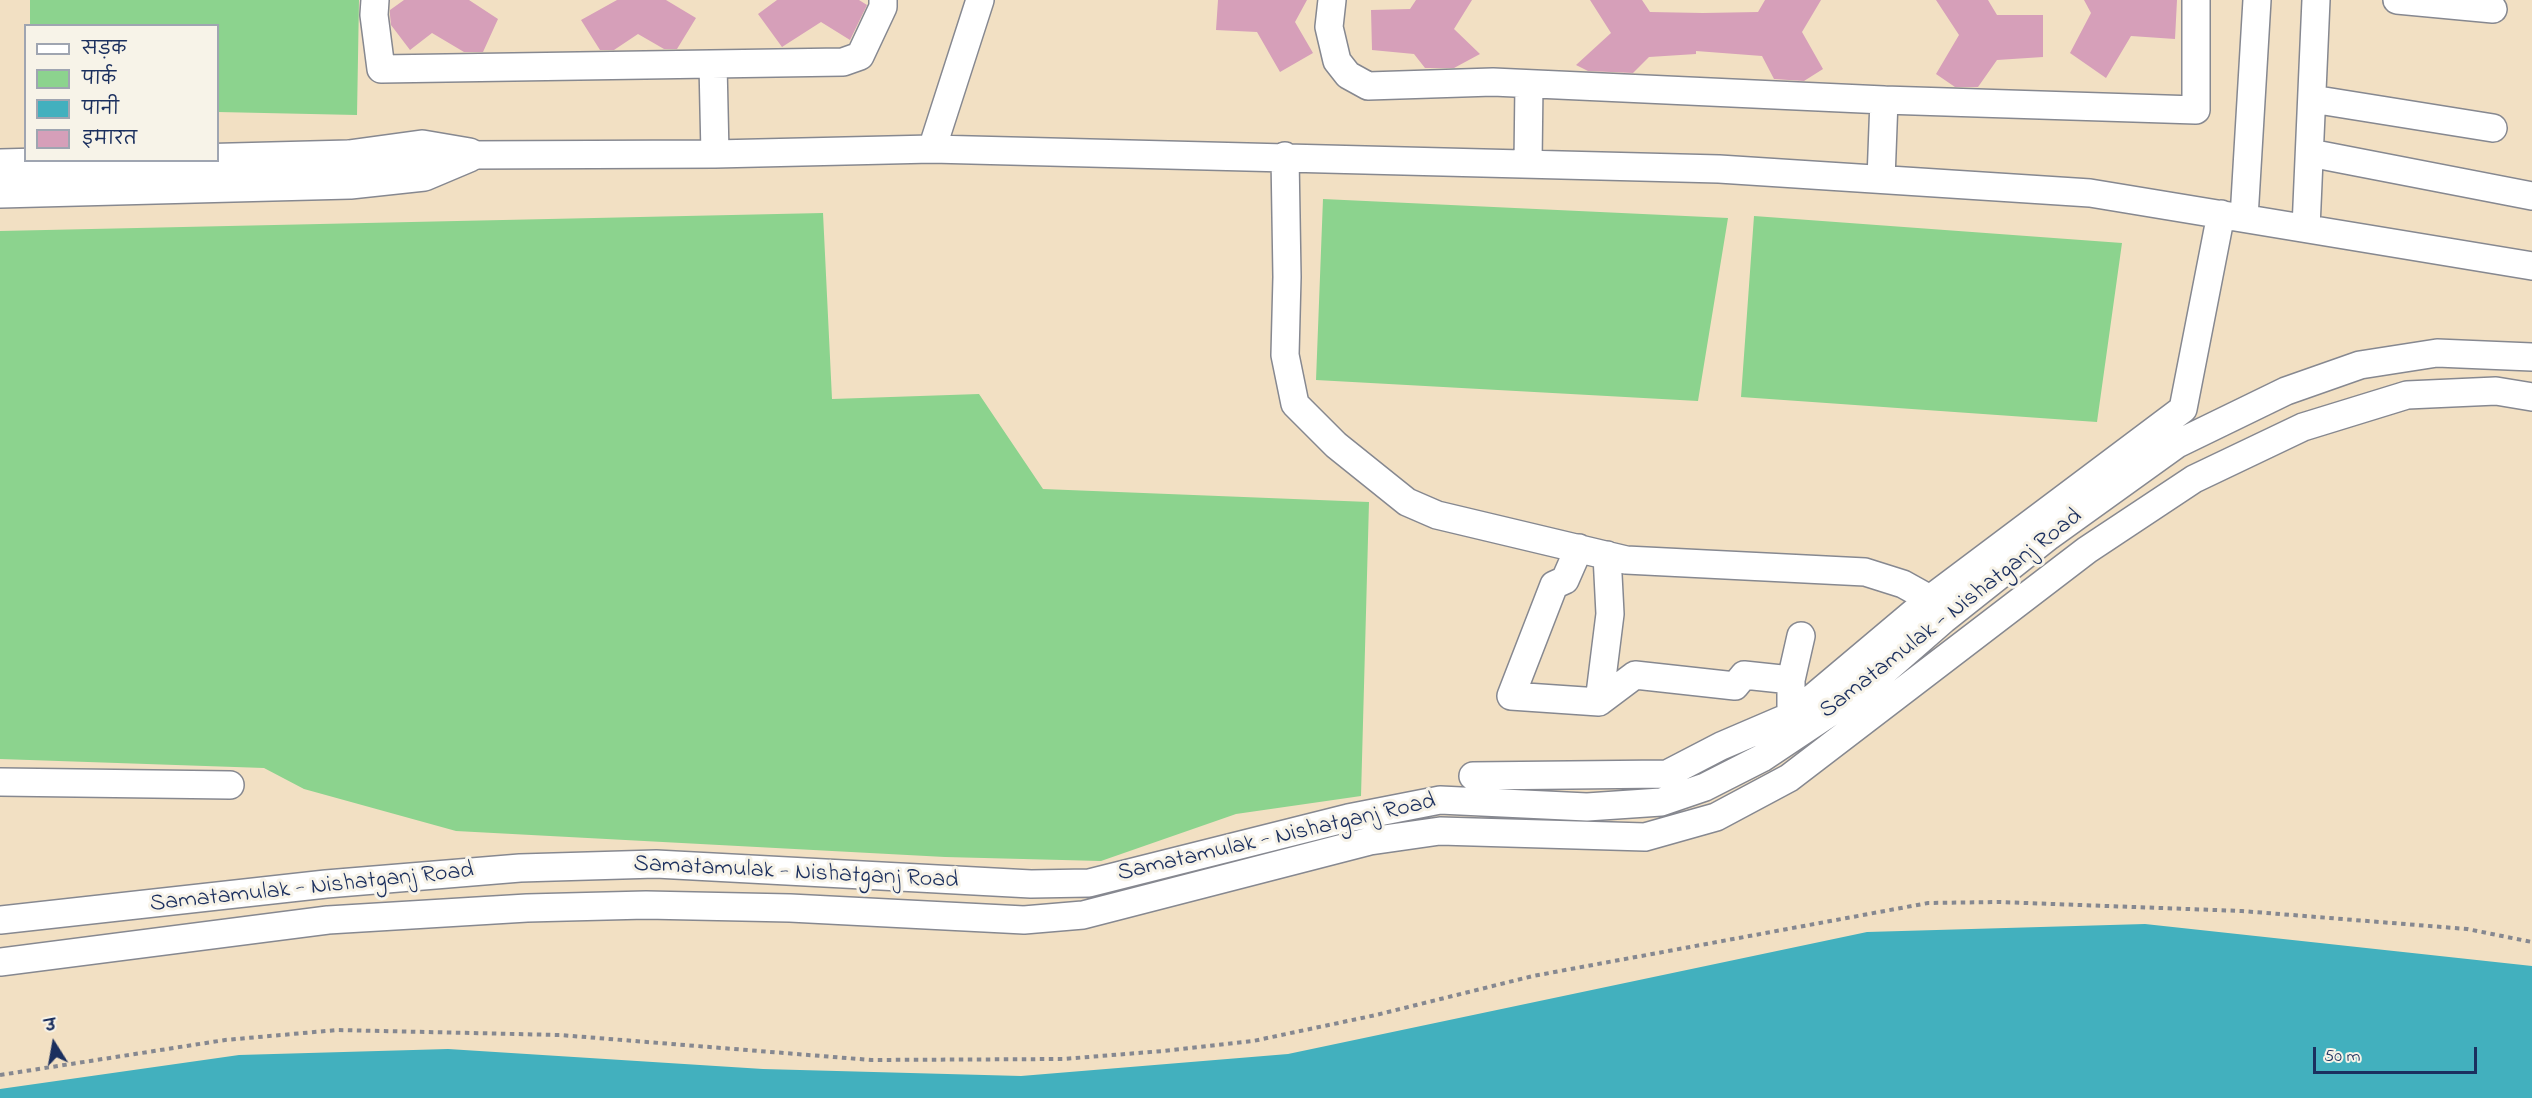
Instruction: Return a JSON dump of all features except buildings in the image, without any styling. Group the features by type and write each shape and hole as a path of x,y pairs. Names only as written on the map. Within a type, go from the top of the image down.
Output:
{"main road":[{"path":"219,160 349,157 422,147 469,155"},
{"path":"0,191 350,182 424,174 469,155"},
{"path":"0,166 155,162"}],"street":[{"path":"375,0 374,15 381,69 843,62 860,56 883,7 883,0"},
{"path":"932,149 980,0"},
{"path":"1332,0 1329,27 1337,61 1348,75 1368,86 1493,82 1884,100 2196,110 2196,0"},
{"path":"1473,777 1667,774 1721,746 1791,716 1930,599 2183,409 2233,216 2257,0"},
{"path":"2306,228 2316,0"},
{"path":"2397,0 2493,9"},
{"path":"713,64 716,154"},
{"path":"1528,163 1529,84"},
{"path":"2312,99 2493,128"},
{"path":"1881,179 1884,100"},
{"path":"469,155 716,154 932,149 1285,156 1719,169 2090,193 2532,266"},
{"path":"2310,153 2532,196"},
{"path":"1285,156 1287,277 1285,355 1295,404 1336,445 1407,502 1437,515 1626,560 1865,572 1903,584 1930,599"},
{"name":"Samatamulak - Nishatganj Road","path":"0,920 326,884 520,868 656,864 1031,884 1089,883 1348,818 1440,800 1587,807 1661,802 1705,787 1762,758 1858,694 1943,620 2049,536 2177,444 2286,391 2361,365 2437,353 2532,357"},
{"name":"Samatamulak - Nishatganj Road","path":"0,962 328,920 527,908 646,905 754,907 1024,920 1083,915 1370,840 1440,831 1645,837 1716,817 1789,778 2087,550 2194,479 2302,427 2407,395 2496,391 2532,397"},
{"path":"1579,548 1565,580 1554,585 1511,696 1599,702 1635,675 1735,686 1744,675 1791,680"},
{"path":"1599,702 1610,614 1607,555"},
{"path":"1791,716 1791,680 1801,636"},
{"path":"0,782 230,785"}],"path":[{"path":"0,1075 225,1040 337,1030 571,1036 871,1060 1063,1059 1163,1051 1253,1041 1376,1015 1533,976 1928,903 2000,902 2242,911 2467,929 2532,942"}],"green space":[{"path":"30,0 359,0 357,115 219,112 219,24 30,24"},
{"path":"1323,199 1728,218 1698,401 1316,380"},
{"path":"823,213 832,399 979,394 1043,489 1369,502 1361,796 1236,814 1101,861 945,857 456,831 304,789 264,768 0,759 0,231"},
{"path":"1754,216 2122,243 2097,422 1741,397"}],"water":[{"path":"2145,924 2532,966 2532,1098 0,1098 0,1089 239,1055 448,1049 763,1069 1021,1076 1288,1054 1867,932"}]}
